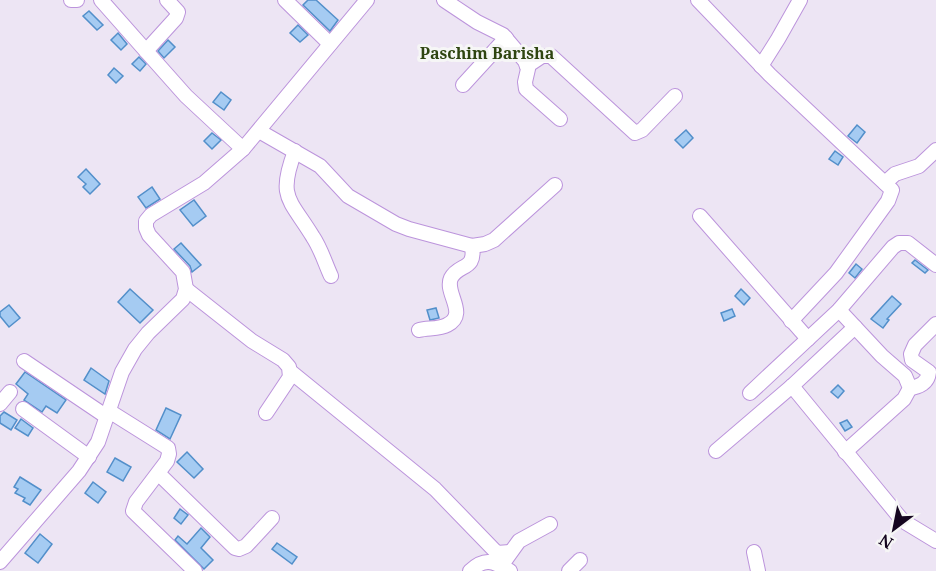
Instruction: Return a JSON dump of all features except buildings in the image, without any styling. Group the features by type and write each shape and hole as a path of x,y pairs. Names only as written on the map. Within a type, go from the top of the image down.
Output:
{"street":[{"path":"70,0 77,0"},
{"path":"101,0 186,96 243,149"},
{"path":"146,51 176,18 176,8 167,0"},
{"path":"285,0 330,45"},
{"path":"0,562 5,546 73,478 89,457 98,442 122,372 135,349 183,299 186,289 183,272 149,235 146,221 161,207 204,183 243,149 367,0"},
{"path":"444,0 477,22 500,32 506,38 523,57 526,66 526,88 560,118"},
{"path":"698,0 761,66 892,190 888,201 836,273 791,321"},
{"path":"761,66 800,0"},
{"path":"463,85 506,38"},
{"path":"526,66 542,56 551,56 635,133 642,130 675,96"},
{"path":"259,131 320,166 348,196 378,214 409,229 472,246 485,244 502,234 555,185"},
{"path":"885,183 895,174 919,166 936,150"},
{"path":"295,151 286,178 288,200 314,238 331,276"},
{"path":"700,216 808,339"},
{"path":"750,393 838,310 879,262 899,243 908,243 915,247 936,265"},
{"path":"419,330 447,325 453,320 457,308 450,290 450,280 454,274 468,266 473,254 472,246"},
{"path":"186,289 252,341 283,360 291,372 435,489 497,553 510,552"},
{"path":"838,310 890,364 905,376 910,388"},
{"path":"910,388 919,387 928,378 929,372 912,360 911,354 915,345 936,324"},
{"path":"716,451 792,386 855,327"},
{"path":"24,362 168,448 167,461 136,502 133,511 195,571"},
{"path":"266,413 291,372"},
{"path":"792,386 903,521 936,541"},
{"path":"845,452 904,399 910,388"},
{"path":"0,404 10,392"},
{"path":"23,409 89,457"},
{"path":"159,474 235,548 246,546 272,518"},
{"path":"470,571 477,564 485,561 505,569 510,552 519,541 550,524"},
{"path":"754,552 758,571"},
{"path":"569,571 580,560"}],"district":[{"name":"Paschim Barisha","path":"487,53"}]}
